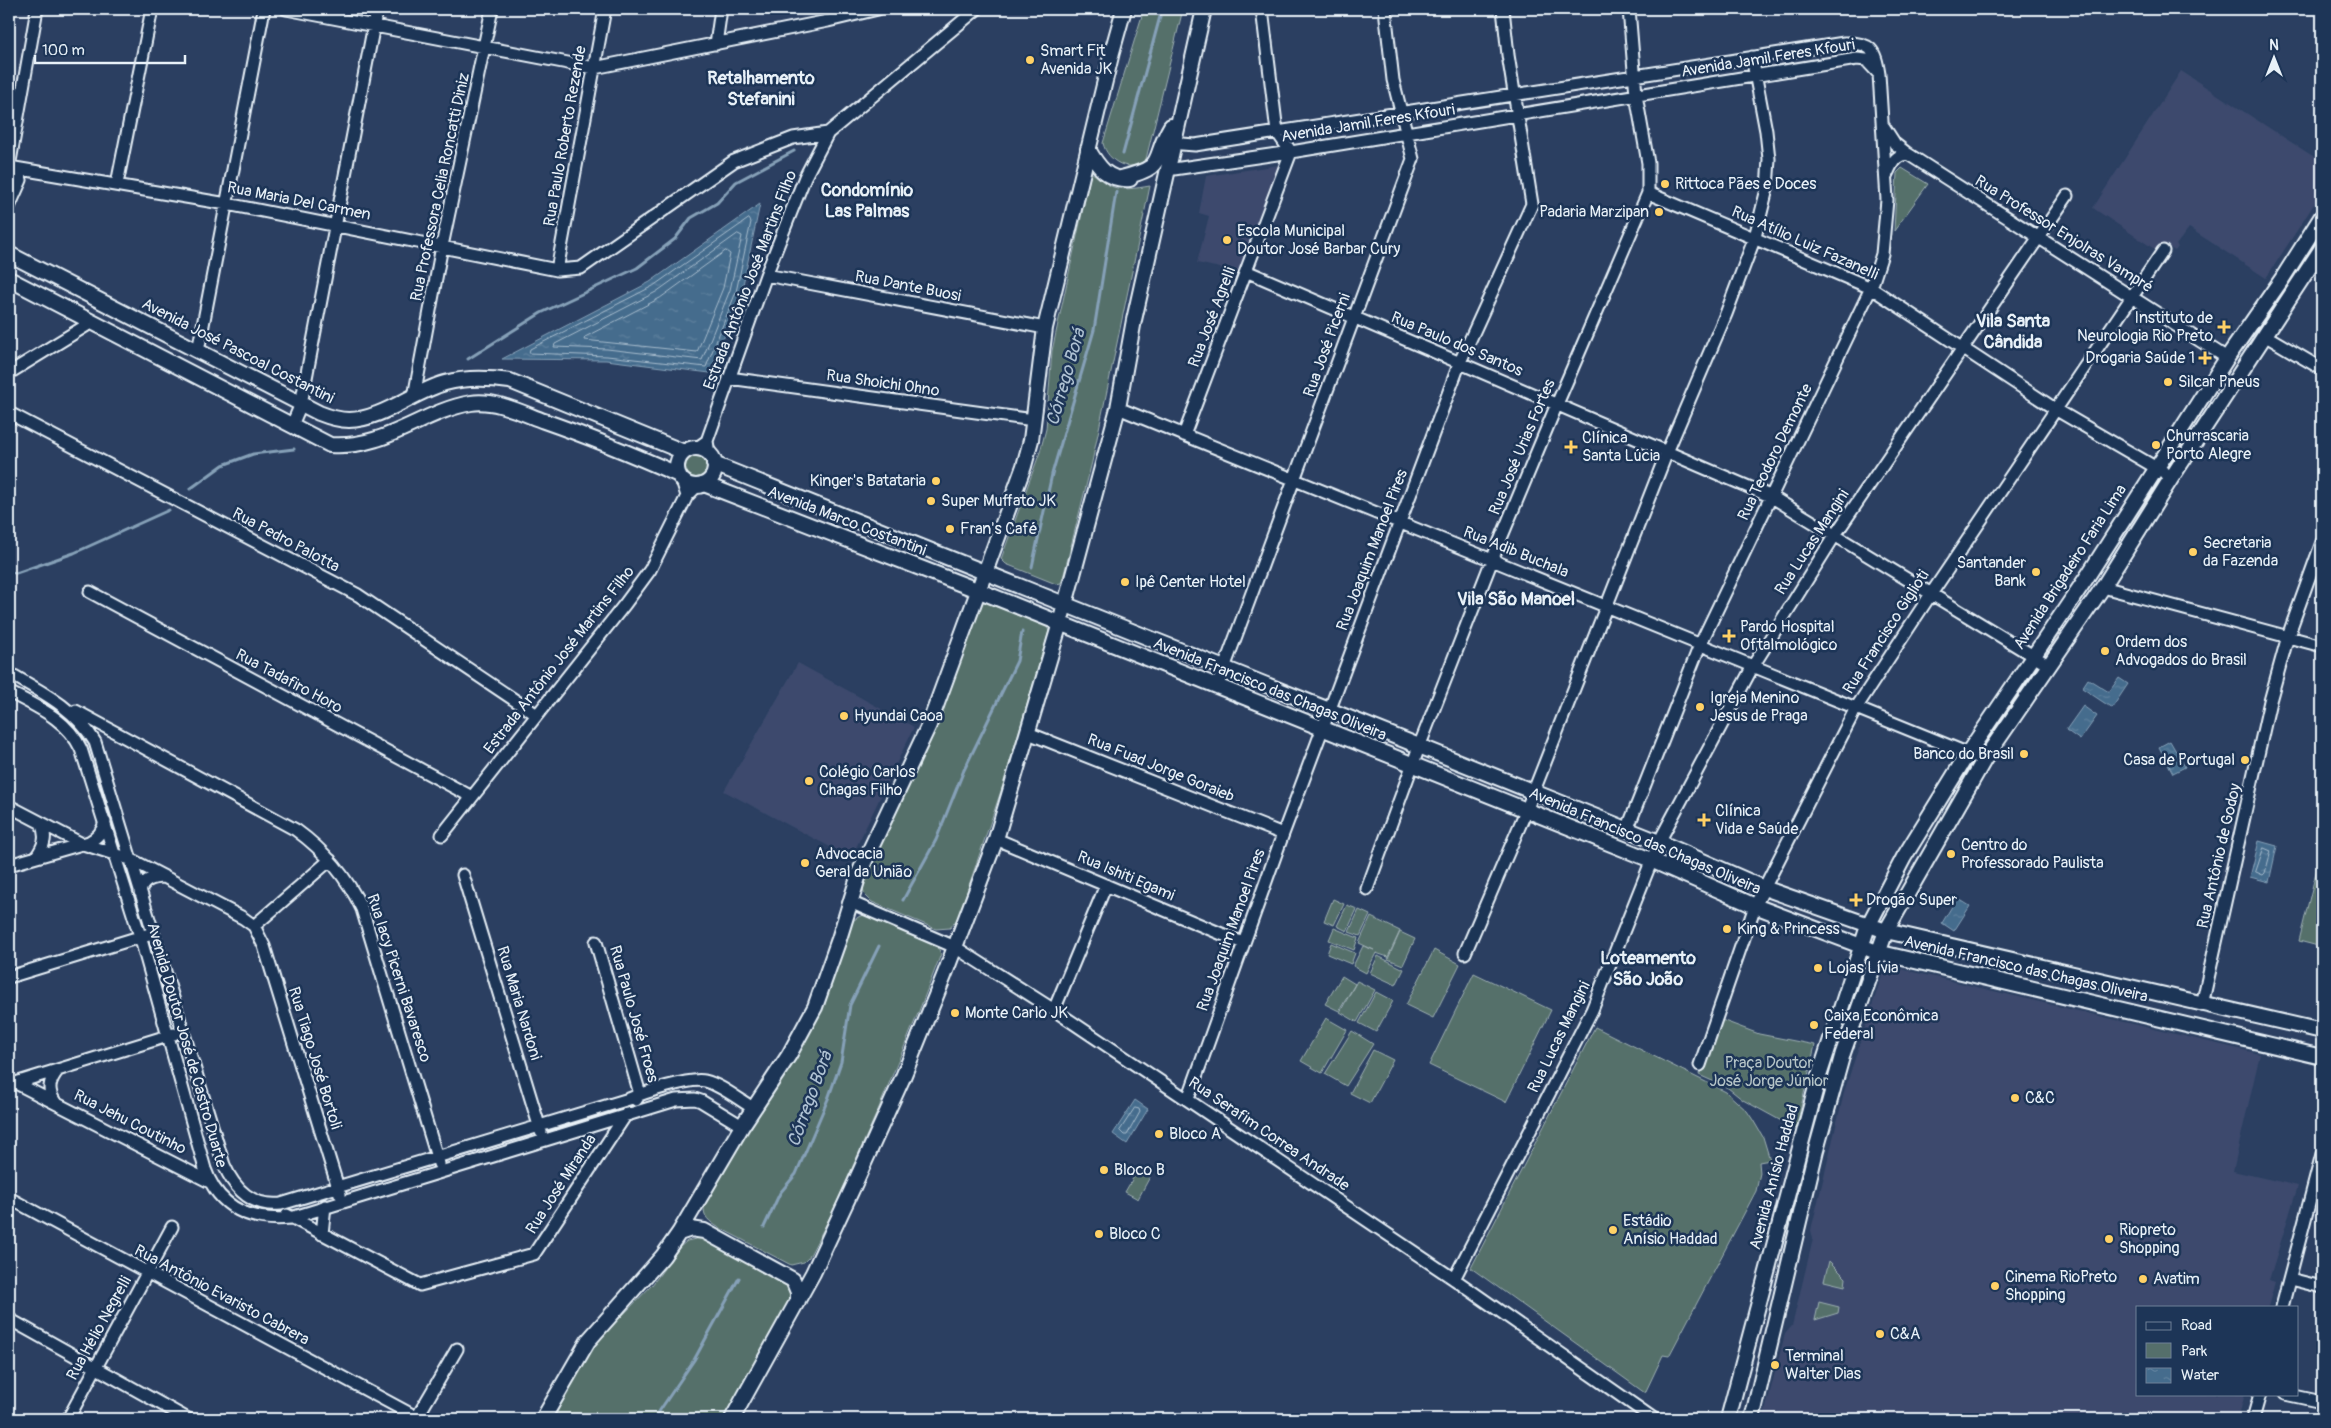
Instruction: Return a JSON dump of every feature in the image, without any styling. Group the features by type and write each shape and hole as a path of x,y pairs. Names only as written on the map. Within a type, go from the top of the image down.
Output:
{"main road":[{"path":"543,1419 588,1341 663,1256 679,1233 753,1108 789,1055 815,1007 860,871 929,725 983,572 1024,466 1031,440 1045,328 1124,9"},
{"path":"732,1419 813,1273 903,1077 996,839 1060,624 1118,408 1134,320 1204,9"},
{"path":"1121,178 1146,172 1153,166 1158,160 1167,133 1182,107"},
{"path":"1088,149 1099,169 1110,176 1121,178 1145,177 1167,170"},
{"name":"Avenida Brigadeiro Faria Lima","path":"1861,946 1868,926 1904,857 1968,754 2032,656 2087,577 2156,467 2322,216"},
{"path":"1877,952 1886,932 1984,760 2103,587 2172,477 2322,248"},
{"name":"Avenida José Pascoal Costantini","path":"9,254 301,404 334,418 350,420 372,415 444,383 488,378 510,381 702,452"},
{"path":"9,279 330,445 350,446 386,436 453,408 472,403 492,404 590,437 680,478"},
{"path":"2227,358 2244,368"},
{"path":"680,478 677,463 702,452 713,476 696,489"},
{"name":"Avenida Marco Costantini","path":"702,452 983,572"},
{"name":"Avenida Marco Costantini","path":"680,478 696,489 977,590"},
{"path":"945,577 952,559"},
{"name":"Avenida Francisco das Chagas Oliveira","path":"983,572 1660,842 1764,888 1868,926 1886,932 2322,1031"},
{"path":"2087,577 2103,587"},
{"name":"Avenida Francisco das Chagas Oliveira","path":"977,590 1651,860 1755,906 1877,952 2322,1057"},
{"name":"Avenida Anísio Haddad","path":"1728,1419 1799,1146 1826,1053 1861,946"},
{"path":"1962,972 1967,950"},
{"name":"Avenida Anísio Haddad","path":"1752,1419 1816,1150 1843,1053 1877,952"},
{"path":"2098,1004 2106,982"},
{"path":"2197,1028 2202,1005"},
{"path":"2253,1041 2259,1018"},
{"path":"1799,1146 1816,1150"},
{"path":"695,1207 697,1220 704,1231"},
{"path":"679,1233 691,1229 704,1231 793,1280 797,1288 798,1300"},
{"path":"793,1280 805,1278 813,1273"}],"street":[{"path":"9,207 20,180 9,167 37,9"},
{"path":"117,184 152,9"},
{"path":"198,351 264,9"},
{"path":"286,9 594,68 828,21 878,9"},
{"path":"292,425 301,404 377,9"},
{"name":"Rua Professora Celia Roncatti Diniz","path":"414,397 442,246 492,9"},
{"name":"Rua Paulo Roberto Rezende","path":"557,270 605,9"},
{"path":"716,44 721,9"},
{"path":"828,21 830,9"},
{"path":"1262,9 1277,132 1291,152"},
{"name":"Rua José Picerni","path":"1217,687 1413,159 1392,80 1385,9"},
{"name":"Rua Joaquim Manoel Pires","path":"1188,1099 1283,834 1460,362 1532,204 1516,94 1508,55 1503,9"},
{"name":"Rua José Urias Fortes","path":"1367,889 1419,747 1492,560 1648,193 1648,163 1636,95 1629,9"},
{"path":"828,133 971,11"},
{"name":"Avenida Jamil Feres Kfouri","path":"1174,140 1182,144 1195,145 1855,42 1867,45 1872,50 1876,57 1879,74"},
{"path":"1465,953 1526,811 1667,452 1726,314 1754,237 1767,189 1769,159 1766,131 1752,57"},
{"name":"Avenida Jamil Feres Kfouri","path":"1167,170 1291,152 1857,59 1866,60 1879,74"},
{"name":"Rua Teodoro Demonte","path":"1628,830 1700,645 1871,288 1882,254 1887,200 1879,74"},
{"name":"Rua Professor Enjolras Vampré","path":"1883,126 1894,144 1908,154 2227,358"},
{"name":"Rua Maria Del Carmen","path":"9,167 117,184 335,224 557,270 581,268 734,161 793,138 828,133"},
{"name":"Estrada Antônio José Martins Filho","path":"702,452 766,276 805,177 828,133"},
{"name":"Rua José Agrelli","path":"1184,435 1291,152"},
{"path":"1886,176 1894,160 1900,155 1908,154"},
{"name":"Rua Atílio Luiz Fazanelli","path":"1648,193 1871,288 2056,409 2172,477"},
{"name":"Rua Lucas Mangini","path":"1454,1279 1592,1010 1651,860 1753,666 1835,535 2068,196"},
{"name":"Rua Francisco Giglioti","path":"1700,1065 1755,906 1856,708 2163,251"},
{"name":"Rua Paulo dos Santos","path":"1246,270 1772,497 2048,665"},
{"name":"Rua Dante Buosi","path":"766,276 1045,328"},
{"path":"9,373 92,322"},
{"path":"2266,336 2322,369"},
{"path":"420,371 424,379 435,387"},
{"name":"Rua Shoichi Ohno","path":"729,378 1034,420"},
{"name":"Rua Adib Buchala","path":"1118,408 1984,760"},
{"name":"Rua Pedro Palotta","path":"9,413 358,595 538,715"},
{"name":"Estrada Antônio José Martins Filho","path":"442,835 650,570 696,489"},
{"name":"Rua Antônio de Godoy","path":"2202,1005 2270,700 2288,636 2322,542"},
{"path":"2103,587 2322,646"},
{"name":"Rua Tadafiro Horo","path":"90,592 472,798"},
{"name":"Avenida Doutor José de Castro Duarte","path":"9,674 61,703 84,726 99,752 224,1165 235,1186 249,1197 269,1204"},
{"name":"Avenida Doutor José de Castro Duarte","path":"9,692 53,716 74,734 84,756 140,936 205,1169 214,1190 226,1202 242,1212 265,1219 291,1218 342,1200 676,1100 695,1099"},
{"name":"Rua Iacy Picerni Bavaresco","path":"61,703 296,830 311,841 343,875 362,909 442,1170"},
{"path":"74,734 84,726 98,724"},
{"name":"Rua Fuad Jorge Goraieb","path":"1028,733 1283,834"},
{"path":"99,752 104,741 118,734"},
{"path":"9,806 80,843 130,859 243,918 254,926 330,860"},
{"path":"9,865 80,843 89,842 97,838 103,830 105,822"},
{"path":"36,857 42,850 45,841 44,831 40,823"},
{"name":"Rua Ishiti Egami","path":"996,839 1243,943"},
{"name":"Rua Maria Nardoni","path":"463,875 544,1141"},
{"path":"140,892 148,880 164,876"},
{"path":"1054,1010 1106,885"},
{"name":"Rua Serafim Correa Andrade","path":"850,902 955,947 1054,1010 1454,1279 1654,1419"},
{"name":"Rua Tiago José Bortoli","path":"254,926 264,946 342,1200"},
{"path":"9,977 153,932"},
{"name":"Rua Paulo José Froes","path":"596,942 640,1094"},
{"path":"12,1084 184,1032"},
{"name":"Rua Jehu Coutinho","path":"55,1102 50,1095 49,1086 52,1077 58,1070"},
{"path":"269,1204 281,1204 629,1099 640,1094 694,1080 710,1083 753,1108"},
{"path":"694,1080 695,1099 742,1126"},
{"name":"Rua Jehu Coutinho","path":"12,1084 55,1102 210,1182"},
{"name":"Rua José Miranda","path":"269,1204 291,1218 420,1285 534,1254 640,1094"},
{"path":"2282,1306 2320,1174 2322,1154"},
{"name":"Rua Jehu Coutinho","path":"190,1171 224,1165"},
{"name":"Rua Antônio Evaristo Cabrera","path":"9,1198 418,1419"},
{"path":"322,1234 325,1206"},
{"name":"Rua Hélio Negrelli","path":"68,1419 172,1226"},
{"path":"2290,1279 2322,1287"},
{"path":"9,1319 188,1419"},
{"path":"418,1419 457,1349"},
{"path":"2253,1419 2259,1396"},
{"path":"2294,1396 2322,1402"}],"shaded area":[{"path":"2181,71 2322,162 2322,192 2266,278 2189,228 2176,245 2178,247 2175,251 2162,243 2156,250 2093,208"},
{"name":"Escola Municipal Doutor José Barbar Cury","path":"1279,165 1238,272 1197,263 1209,216 1199,213 1206,176"},
{"name":"Colégio Carlos Chagas Filho","path":"798,663 914,727 851,858 724,791"},
{"path":"1892,967 2260,1054 2233,1171 2298,1186 2269,1280 2275,1282 2268,1306 2136,1306 2136,1396 2244,1396 2238,1419 1763,1419 1785,1334 1792,1326 1813,1239 1811,1230 1845,1089 1884,969"}],"green space":[{"path":"1144,9 1183,9 1146,159 1140,164 1126,166 1120,164 1109,155 1103,143"},
{"path":"1902,168 1928,184 1894,231 1897,173"},
{"path":"1091,172 1105,183 1117,188 1128,189 1150,186 1092,462 1063,578 1061,583 1056,584 1006,564 1001,559 1040,452 1046,429 1052,351"},
{"path":"695,454 704,458 708,467 704,476 695,480 686,476 682,467 686,458"},
{"path":"985,601 1046,625 1049,631 1003,785 958,918 950,928 936,929 872,902 864,894 862,880 980,603"},
{"path":"2322,848 2322,947 2299,941"},
{"path":"1333,899 1344,904 1334,925 1324,921"},
{"path":"1347,905 1357,909 1347,931 1337,926"},
{"path":"1359,910 1370,915 1360,936 1349,932"},
{"path":"866,915 937,945 941,954 878,1110 832,1213 809,1257 804,1262 791,1265 716,1226 706,1216 704,1210 705,1202 811,1026 828,991 851,922 860,916"},
{"path":"1371,917 1400,931 1388,957 1376,953 1366,973 1353,966 1363,946 1374,950 1359,943"},
{"path":"1334,928 1358,938 1354,950 1329,940"},
{"path":"1400,932 1415,939 1403,965 1388,959"},
{"path":"1331,943 1355,953 1351,964 1327,954"},
{"path":"1434,950 1460,964 1433,1018 1406,1005"},
{"path":"1378,956 1404,969 1396,985 1370,973"},
{"path":"1474,973 1551,1010 1506,1102 1429,1065"},
{"path":"1342,976 1355,984 1339,1011 1325,1004"},
{"path":"1357,981 1375,990 1357,1022 1340,1012"},
{"path":"1376,992 1393,1001 1376,1032 1359,1023"},
{"path":"1326,1018 1347,1030 1322,1073 1301,1061"},
{"name":"Praça Doutor José Jorge Júnior","path":"1719,1019 1759,1034 1815,1045 1796,1129 1743,1100 1728,1088 1699,1075"},
{"name":"Estádio Anísio Haddad","path":"1595,1027 1726,1092 1747,1111 1753,1120 1763,1137 1770,1160 1759,1162 1760,1173 1756,1191 1669,1356 1663,1355 1645,1393 1471,1268"},
{"path":"1352,1031 1373,1044 1346,1086 1325,1074"},
{"path":"1373,1050 1393,1060 1370,1103 1350,1093"},
{"path":"1140,1166 1152,1173 1138,1199 1125,1192"},
{"path":"700,1238 783,1283 791,1294 788,1308 722,1419 553,1419 593,1346 652,1285 680,1247 687,1241"},
{"path":"1829,1261 1846,1278 1845,1286 1824,1281"},
{"path":"1819,1302 1839,1307 1838,1313 1815,1320"}],"water":[{"path":"760,204 741,294 710,373 606,360 502,359 650,282"},
{"path":"2119,678 2128,684 2112,708 2082,688 2088,679 2109,692"},
{"path":"2083,706 2097,716 2080,740 2066,730"},
{"path":"2170,741 2185,767 2173,773 2159,747"},
{"path":"2259,841 2277,846 2269,882 2250,877"},
{"path":"1957,898 1970,906 1954,931 1942,923"},
{"path":"1135,1100 1148,1109 1127,1144 1113,1134"}],"waterway":[{"name":"Córrego Borá","path":"1123,154 1162,9"},
{"path":"468,359 541,313 637,268 675,239 691,218 717,203 736,182 794,151"},
{"name":"Córrego Borá","path":"1032,567 1052,474 1094,330 1116,192"},
{"path":"190,489 223,465 253,454 294,449"},
{"path":"9,572 16,573 74,553 169,510"},
{"name":"Córrego Borá","path":"903,900 936,840 964,770 1017,661 1022,632"},
{"name":"Córrego Borá","path":"764,1227 780,1193 796,1174 828,1099 841,1062 850,1005 879,946"},
{"name":"Córrego Borá","path":"654,1419 694,1360 739,1278"}],"place":[{"name":"Smart Fit Avenida JK","path":"1030,60"},
{"name":"Rittoca Pães e Doces","path":"1665,184"},
{"name":"Padaria Marzipan","path":"1659,212"},
{"name":"Escola Municipal Doutor José Barbar Cury","path":"1227,240"},
{"name":"Instituto de Neurologia Rio Preto","path":"2224,327"},
{"name":"Drogaria Saúde 1","path":"2205,358"},
{"name":"Silcar Pneus","path":"2168,382"},
{"name":"Churrascaria Porto Alegre","path":"2156,445"},
{"name":"Clínica Santa Lúcia","path":"1571,447"},
{"name":"Kinger's Batataria","path":"936,481"},
{"name":"Super Muffato JK","path":"931,501"},
{"name":"Fran's Café","path":"950,529"},
{"name":"Secretaria da Fazenda","path":"2193,552"},
{"name":"Santander Bank","path":"2036,572"},
{"name":"Ipê Center Hotel","path":"1125,582"},
{"name":"Pardo Hospital Oftalmológico","path":"1729,636"},
{"name":"Ordem dos Advogados do Brasil","path":"2105,651"},
{"name":"Igreja Menino Jesus de Praga","path":"1700,707"},
{"name":"Hyundai Caoa","path":"844,716"},
{"name":"Banco do Brasil","path":"2024,754"},
{"name":"Casa de Portugal","path":"2245,760"},
{"name":"Colégio Carlos Chagas Filho","path":"809,781"},
{"name":"Clínica Vida e Saúde","path":"1704,820"},
{"name":"Centro do Professorado Paulista","path":"1951,854"},
{"name":"Advocacia Geral da União","path":"805,863"},
{"name":"Drogão Super","path":"1856,900"},
{"name":"King & Princess","path":"1727,929"},
{"name":"Lojas Lívia","path":"1818,968"},
{"name":"Monte Carlo JK","path":"955,1013"},
{"name":"Caixa Econômica Federal","path":"1814,1025"},
{"name":"C&C","path":"2015,1098"},
{"name":"Bloco A","path":"1159,1134"},
{"name":"Bloco B","path":"1104,1170"},
{"name":"Estádio Anísio Haddad","path":"1613,1230"},
{"name":"Bloco C","path":"1099,1234"},
{"name":"Riopreto Shopping","path":"2109,1239"},
{"name":"Avatim","path":"2143,1279"},
{"name":"Cinema RioPreto Shopping","path":"1995,1286"},
{"name":"C&A","path":"1880,1334"},
{"name":"Terminal Walter Dias","path":"1775,1365"}],"district":[{"name":"Retalhamento Stefanini","path":"761,88"},
{"name":"Condomínio Las Palmas","path":"867,200"},
{"name":"Vila Santa Cândida","path":"2013,331"},
{"name":"Vila São Manoel","path":"1516,599"},
{"name":"Loteamento São João","path":"1648,968"}]}
